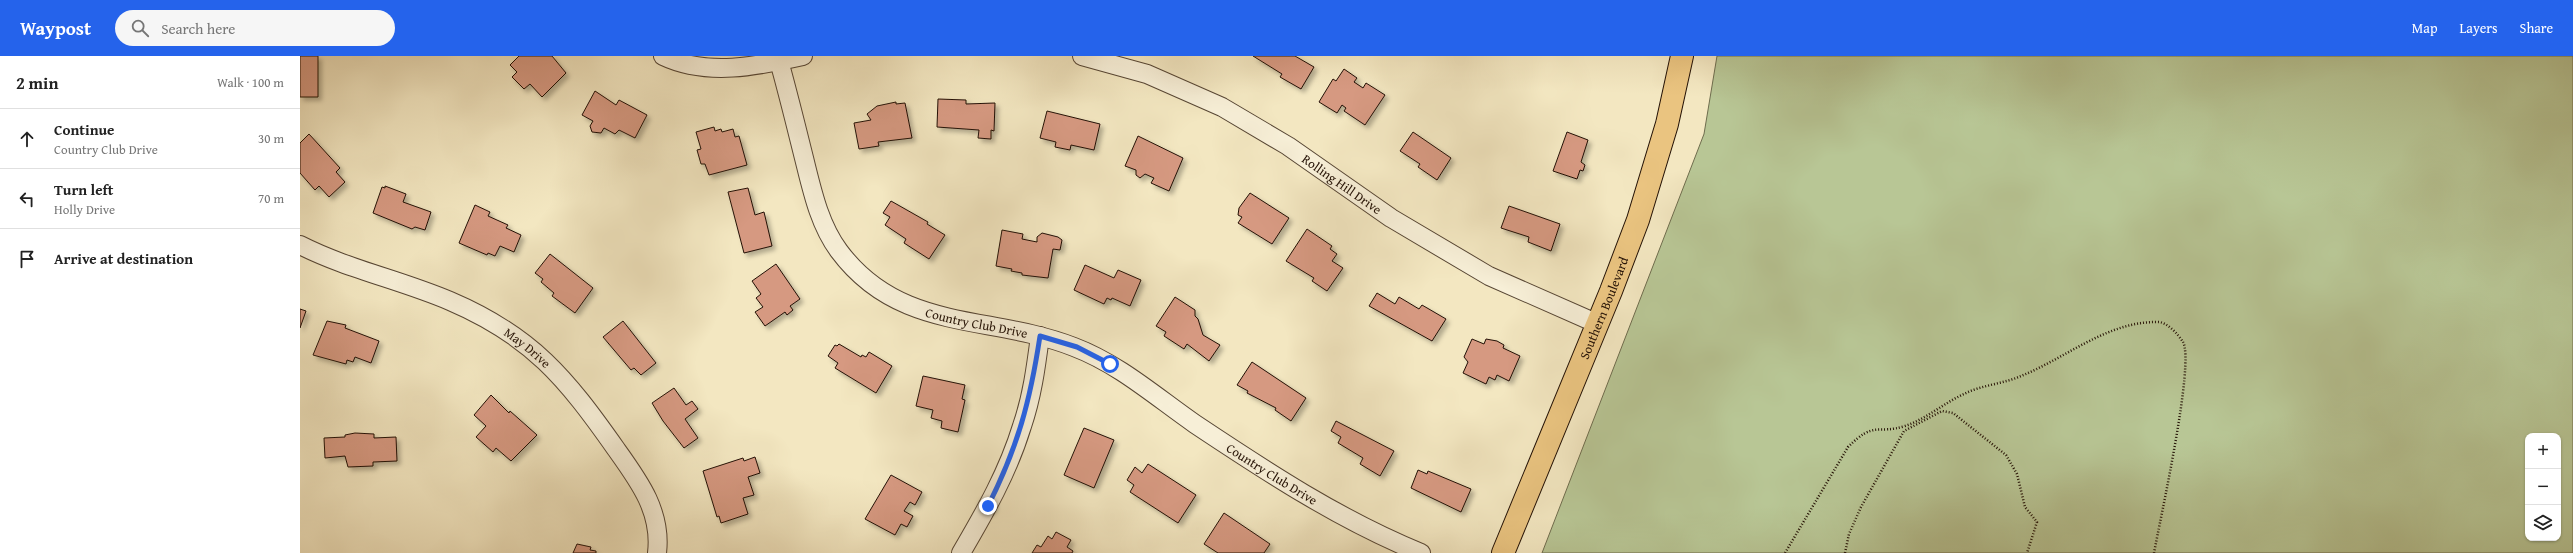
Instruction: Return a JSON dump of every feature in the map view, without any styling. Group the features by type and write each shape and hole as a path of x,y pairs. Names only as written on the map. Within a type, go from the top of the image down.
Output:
{"main road":[{"name":"Southern Boulevard","path":"1503,553 1598,324 1638,220 1657,163 1682,56"}],"street":[{"path":"663,56 711,68 744,67 803,56"},
{"name":"Rolling Hill Drive","path":"1082,56 1147,74 1222,107 1288,146 1391,218 1489,276 1598,324"},
{"name":"Country Club Drive","path":"779,61 817,209 838,251 858,272 879,289 918,310 943,318 1007,328 1077,347 1110,364 1275,476 1344,518 1421,553"},
{"name":"May Drive","path":"300,245 450,301 496,323 530,347 562,377 642,486 655,519 657,553"},
{"path":"961,553 1006,469 1023,426 1031,392 1040,336"}],"path":[{"path":"1785,553 1848,446 1860,435 1869,430 1905,426 1965,393 2020,377 2099,336 2124,326 2159,322 2175,331 2184,343 2186,362 2183,397 2154,553"},
{"path":"1845,553 1849,534 1861,507 1904,431 1942,411 1953,413 2006,454 2017,474 2026,507 2037,522 2027,553"}],"green space":[{"path":"1717,56 2573,56 2573,553 1542,553 1704,134"}],"building":[{"path":"300,56 318,56 318,97 300,97"},
{"path":"519,56 552,56 566,73 542,97 530,84 524,89 512,77 517,72 510,65"},
{"path":"1253,56 1295,56 1314,67 1301,89 1280,77 1282,74"},
{"path":"1344,69 1357,78 1354,82 1363,88 1366,83 1385,95 1365,125 1344,111 1346,108 1342,105 1337,113 1319,102 1333,79 1336,81"},
{"path":"595,91 616,105 619,100 647,115 635,138 619,130 615,134 604,128 601,133 592,132 590,126 593,121 582,115"},
{"path":"938,99 966,100 966,104 995,103 994,131 991,130 991,139 978,138 979,130 937,127"},
{"path":"896,102 896,104 905,103 912,138 878,142 879,146 859,149 854,123 871,120 867,114 877,106"},
{"path":"1047,111 1100,124 1094,150 1071,145 1070,150 1055,147 1056,142 1040,138"},
{"path":"714,127 715,131 721,129 722,132 733,129 735,137 739,136 747,165 709,175 705,164 701,164 697,150 701,149 696,132"},
{"path":"1413,132 1451,158 1437,180 1418,167 1420,164 1400,151"},
{"path":"1567,132 1588,140 1581,162 1585,165 1583,171 1580,170 1577,179 1553,171"},
{"path":"309,134 340,168 336,172 345,182 329,197 319,186 315,190 300,173 300,143"},
{"path":"1138,136 1183,158 1169,191 1151,183 1154,178 1145,174 1140,178 1136,175 1136,170 1125,166"},
{"path":"385,186 406,194 403,202 431,212 425,230 415,227 412,229 373,213 382,187 385,188"},
{"path":"748,188 755,215 764,212 772,246 744,253 728,192"},
{"path":"1250,193 1289,218 1272,244 1238,223 1242,217 1238,215 1239,208"},
{"path":"891,201 928,222 927,224 945,235 929,259 904,243 906,239 885,225 890,217 883,213"},
{"path":"475,205 490,212 488,216 508,225 506,228 521,235 514,252 500,246 495,256 488,253 487,255 459,243"},
{"path":"1509,206 1560,224 1551,251 1528,242 1529,237 1501,228"},
{"path":"1307,229 1332,246 1330,249 1337,254 1332,261 1343,268 1327,291 1312,281 1314,278 1286,261"},
{"path":"1002,230 1023,234 1022,239 1037,242 1037,237 1042,233 1058,237 1062,240 1060,250 1053,249 1048,278 1022,275 1022,273 1011,271 1012,269 996,266"},
{"path":"550,254 593,288 575,313 552,296 554,293 541,282 543,279 535,273"},
{"path":"776,264 800,299 790,306 793,310 787,315 785,312 765,326 755,312 763,307 756,298 761,294 752,281"},
{"path":"1085,265 1114,278 1118,270 1141,280 1130,306 1112,298 1111,300 1107,298 1104,304 1074,290"},
{"path":"1377,293 1395,304 1399,297 1419,309 1422,305 1446,319 1432,341 1369,306"},
{"path":"1175,297 1195,310 1195,316 1198,319 1203,335 1220,345 1209,361 1187,344 1184,349 1164,336 1166,332 1156,326"},
{"path":"300,309 306,311 300,328"},
{"path":"327,321 346,325 345,328 379,341 371,363 355,357 353,362 347,360 346,364 313,355"},
{"path":"623,321 656,363 641,375 634,368 631,370 603,337"},
{"path":"1472,339 1484,344 1486,339 1497,341 1504,345 1503,348 1520,356 1509,381 1497,375 1495,380 1489,377 1486,384 1463,373 1468,362 1464,357"},
{"path":"839,344 861,357 862,355 866,357 869,352 892,366 876,393 835,368 838,363 828,356 835,345 837,346"},
{"path":"1252,362 1306,398 1291,421 1275,410 1276,408 1247,393 1248,391 1237,385"},
{"path":"923,376 965,385 962,399 965,400 958,432 941,428 942,421 931,418 933,410 916,406"},
{"path":"674,388 686,405 692,401 698,409 685,419 698,438 684,448 663,421 652,403"},
{"path":"491,395 509,413 510,411 537,435 511,461 496,448 493,452 476,437 486,426 474,415"},
{"path":"1336,421 1394,451 1380,476 1360,464 1363,458 1338,443 1341,437 1331,431"},
{"path":"1084,428 1114,440 1094,488 1064,475"},
{"path":"355,433 374,434 374,438 396,437 397,461 373,462 373,466 348,467 345,456 325,458 324,438 345,437 345,435"},
{"path":"755,457 760,473 748,477 754,495 743,498 748,514 721,523 719,516 717,517 703,471 743,458 744,461"},
{"path":"1148,464 1196,495 1178,523 1130,492 1134,485 1127,480 1135,467 1142,473"},
{"path":"1418,470 1427,474 1428,471 1471,489 1461,512 1411,488"},
{"path":"891,475 922,492 915,505 910,502 904,511 913,516 907,527 901,524 895,535 865,519"},
{"path":"1224,513 1270,544 1264,553 1218,553 1204,544"},
{"path":"1056,532 1071,540 1067,547 1073,551 1072,553 1032,553 1037,545 1041,547 1048,536 1052,539"},
{"path":"577,544 591,547 590,550 596,551 596,553 573,553"}],"route":[{"path":"988,506 1006,469 1023,426 1031,392 1040,336 1077,347 1110,364"}]}
